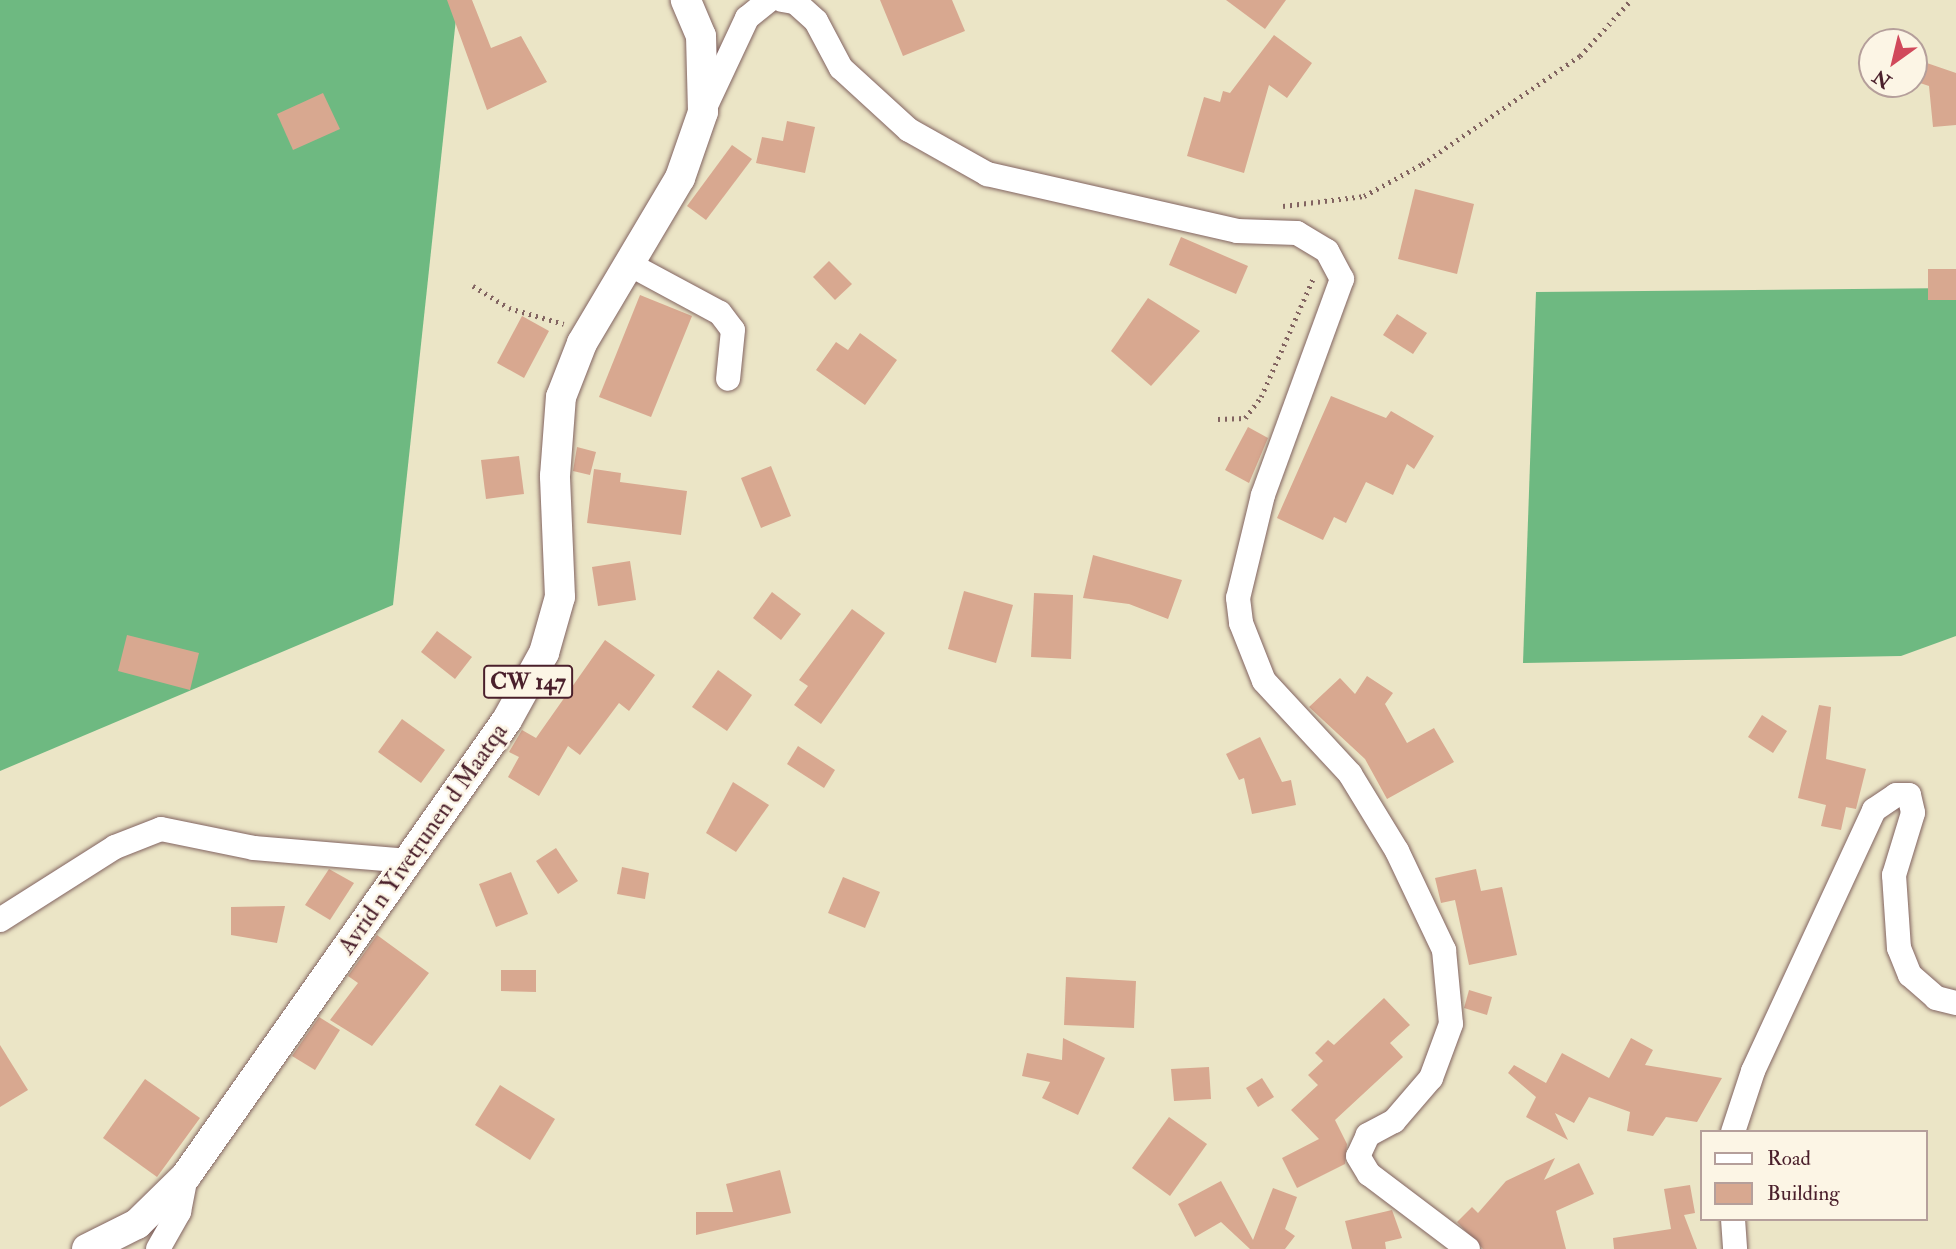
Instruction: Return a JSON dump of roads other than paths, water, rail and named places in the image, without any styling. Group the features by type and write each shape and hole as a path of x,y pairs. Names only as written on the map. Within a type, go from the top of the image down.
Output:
{"main road":[{"name":"Avrid n Yivetṛunen d Maatqa","path":"87,1249 137,1224 186,1176 507,720 544,653 560,597 555,476 561,397 588,332 680,178 703,112 701,36 686,0"}],"street":[{"path":"703,112 747,18 769,0"},
{"path":"782,0 795,2 816,21 841,68 909,130 987,174 1237,231 1297,233 1327,251 1342,279 1264,495 1238,598 1241,623 1264,681 1350,774 1384,829 1444,950 1451,1024 1431,1078 1394,1121 1368,1135 1358,1156 1369,1174 1468,1249"},
{"path":"629,264 720,313 733,330 728,379"},
{"path":"1734,1130 1753,1070 1874,810 1896,795 1909,795 1913,813 1894,875 1899,948 1910,975 1936,998 1956,1003"},
{"path":"0,920 115,847 161,829 254,848 408,861"},
{"path":"158,1249 179,1212 186,1176"},
{"path":"1733,1221 1735,1249"}]}
